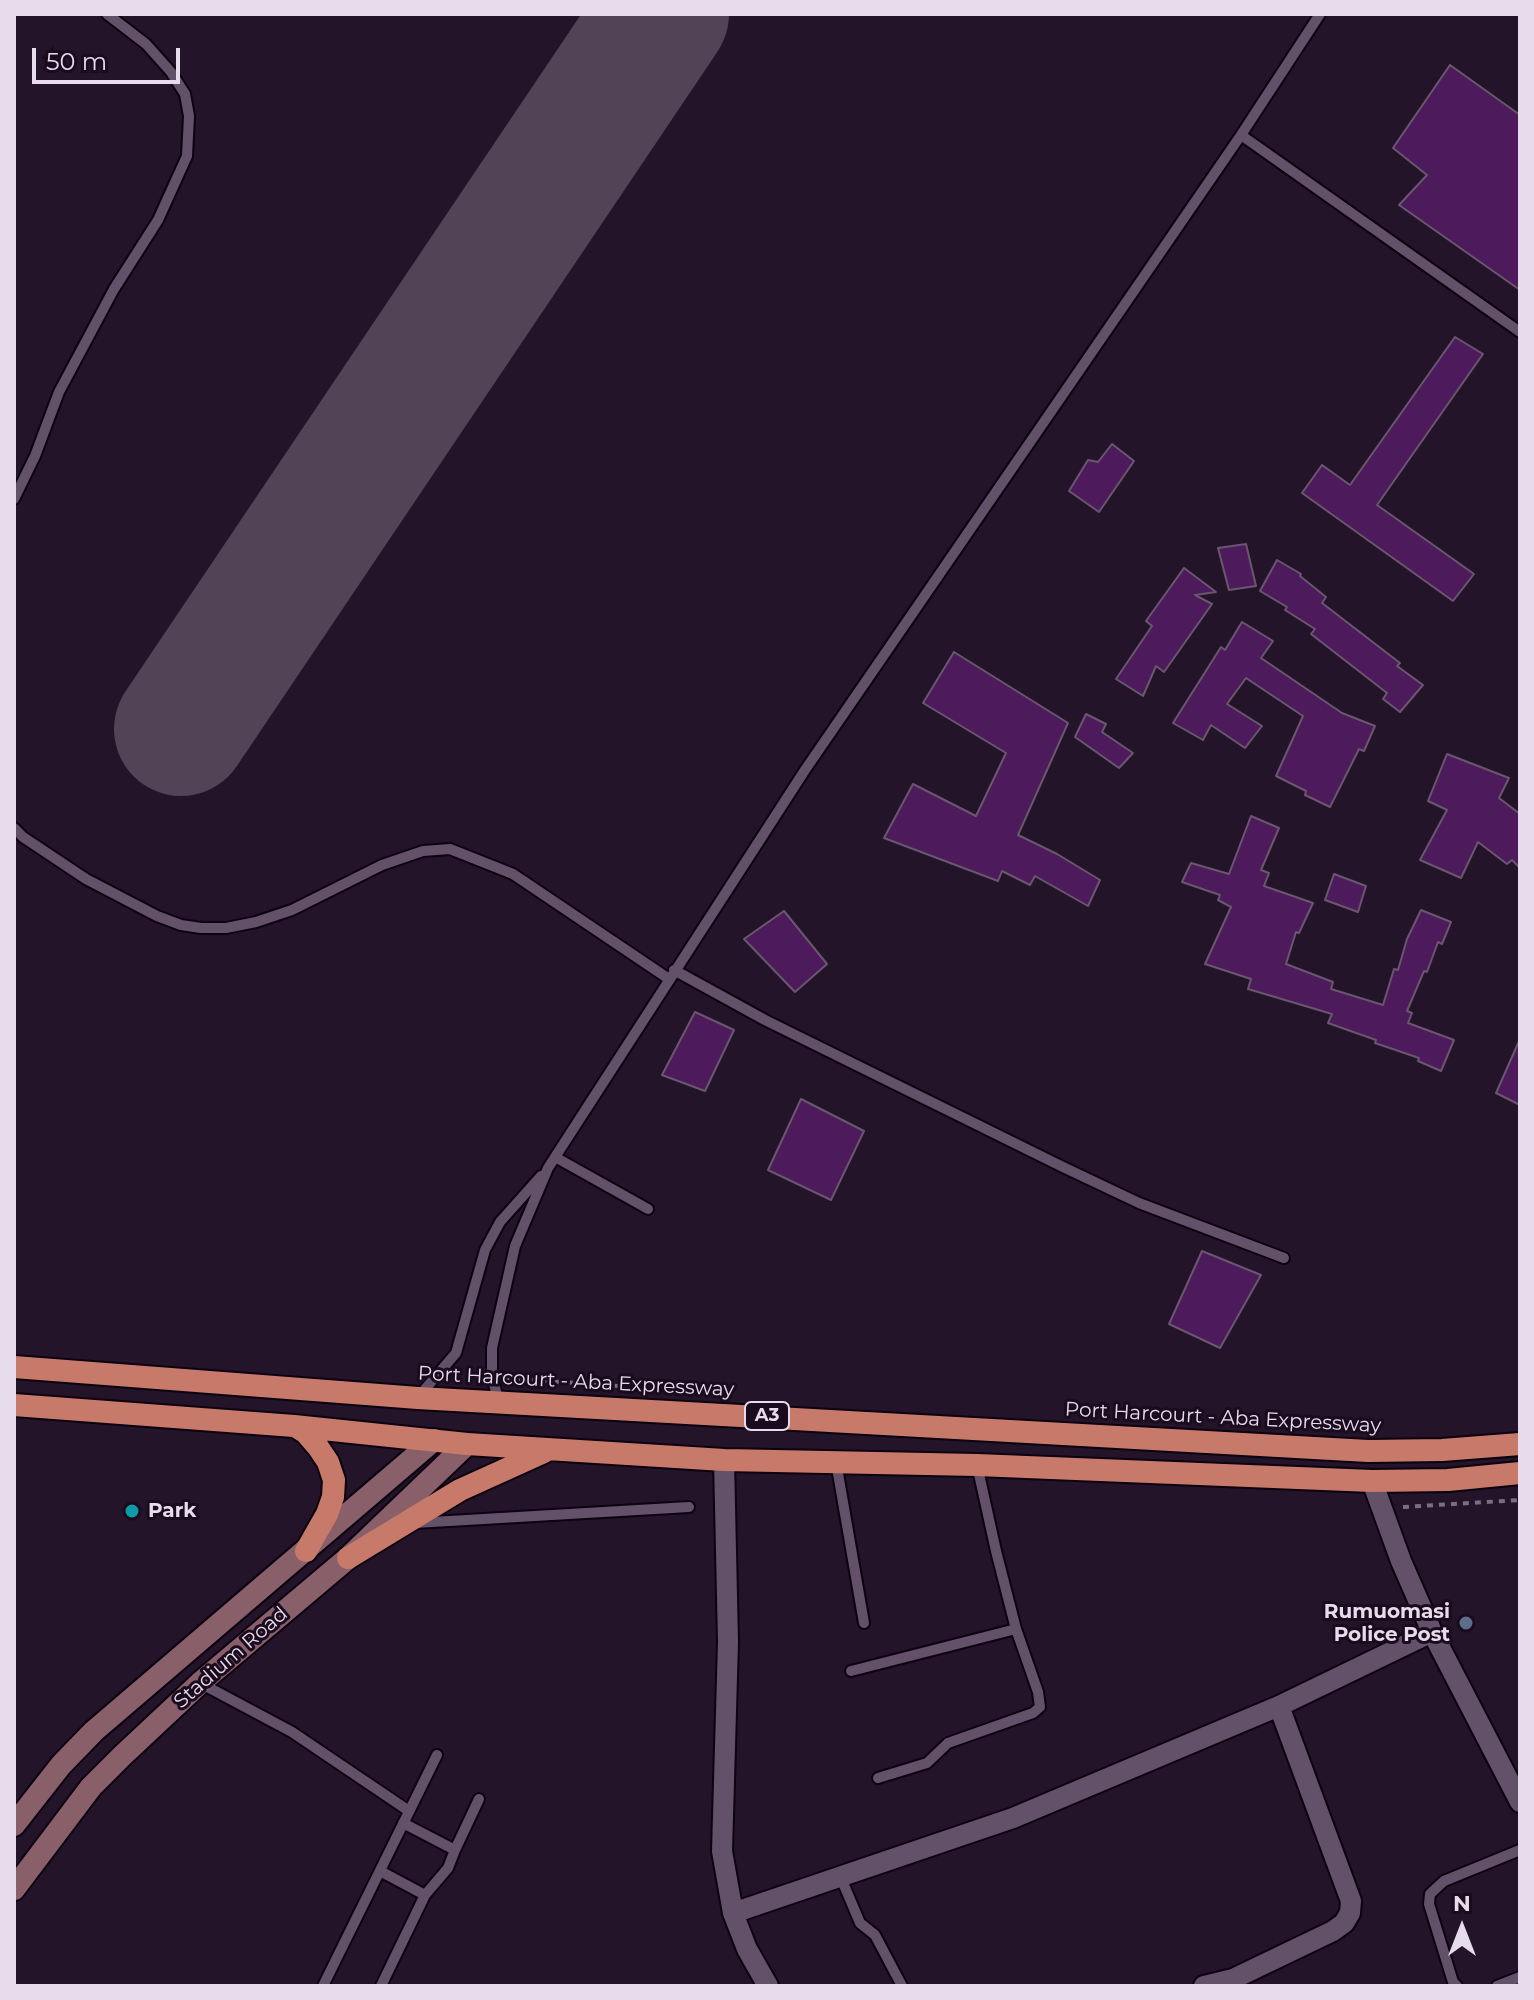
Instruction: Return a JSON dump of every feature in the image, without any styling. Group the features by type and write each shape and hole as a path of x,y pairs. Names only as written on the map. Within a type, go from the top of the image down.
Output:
{"highway":[{"name":"Port Harcourt - Aba Expressway","path":"14,1367 418,1398 1368,1451 1442,1450 1520,1444"},
{"path":"14,1405 294,1426 467,1444 724,1460 977,1465 1372,1481 1448,1480 1520,1473"},
{"path":"294,1426 306,1433 318,1447 328,1462 334,1480 333,1497 327,1514 306,1551"},
{"path":"348,1558 460,1490 552,1449"}],"main road":[{"name":"Stadium Road","path":"14,1825 61,1765 94,1731 434,1440"},
{"name":"Stadium Road","path":"14,1889 91,1787 200,1683 348,1558 467,1444"}],"street":[{"path":"724,1460 728,1642 722,1851 733,1913 747,1949 768,1986"},
{"path":"1372,1481 1401,1561 1432,1632 1520,1802"},
{"path":"733,1913 1013,1818 1279,1706 1432,1632"},
{"path":"1204,1986 1233,1979 1333,1931 1344,1923 1350,1913 1351,1901 1279,1706"}],"lane":[{"path":"14,499 35,456 59,392 114,289 158,220 187,156 189,116 185,94 171,72 146,44 107,14"},
{"path":"418,1398 456,1353 485,1250 500,1222 548,1168 671,974 927,589 1241,135 1320,14"},
{"path":"1241,135 1520,332"},
{"path":"14,828 86,879 157,916 201,928 226,928 256,922 292,910 382,865 423,851 450,849 513,874 671,974 1063,1167 1139,1203 1284,1258"},
{"path":"555,1157 648,1209"},
{"path":"499,1401 492,1378 492,1348 515,1246 548,1168"},
{"path":"836,1462 864,1623"},
{"path":"878,1778 927,1763 948,1743 1033,1713 1040,1707 1038,1692 1016,1629 977,1465"},
{"path":"405,1524 689,1507"},
{"path":"851,1671 1016,1629"},
{"path":"200,1683 292,1732 409,1811"},
{"path":"323,1986 437,1755"},
{"path":"381,1986 425,1895 448,1868 479,1799"},
{"path":"403,1823 455,1850"},
{"path":"1457,1986 1453,1982 1429,1904 1430,1894 1444,1881 1520,1850"},
{"path":"380,1871 425,1895"},
{"path":"841,1878 860,1923 875,1935 902,1986"},
{"path":"1497,1986 1520,1977"}],"path":[{"path":"1384,1508 1520,1500"}],"building":[{"path":"1450,65 1520,115 1520,290 1399,205 1427,175 1393,148"},
{"path":"1455,337 1483,354 1377,505 1474,574 1453,601 1302,493 1322,465 1350,485"},
{"path":"1112,444 1134,461 1099,512 1069,491 1088,460 1098,462"},
{"path":"1246,544 1256,586 1229,590 1218,548"},
{"path":"1277,560 1301,574 1326,597 1322,603 1400,663 1397,666 1423,685 1400,712 1383,699 1387,693 1311,634 1315,629 1260,591"},
{"path":"1184,568 1216,592 1195,595 1212,604 1164,672 1156,666 1143,696 1116,679 1152,626 1146,621"},
{"path":"1242,622 1273,641 1261,658 1342,713 1375,726 1364,751 1359,749 1330,807 1276,776 1303,716 1246,678 1227,704 1262,726 1245,748 1211,725 1203,740 1173,723 1221,647 1225,650"},
{"path":"954,652 1068,723 1018,835 1100,880 1088,906 1035,876 1030,885 1002,871 998,881 884,838 913,784 976,816 1006,753 923,703"},
{"path":"1086,714 1106,724 1102,732 1133,753 1119,768 1075,737"},
{"path":"1447,754 1509,778 1499,798 1520,814 1520,868 1512,860 1507,864 1478,842 1461,878 1420,860 1447,810 1428,801"},
{"path":"1251,816 1279,828 1261,870 1269,873 1264,886 1313,903 1299,933 1296,932 1286,964 1333,982 1331,989 1383,1005 1394,969 1398,970 1407,939 1421,910 1451,922 1442,944 1438,942 1407,1011 1412,1013 1408,1023 1454,1040 1441,1071 1418,1061 1419,1058 1328,1023 1332,1014 1248,989 1251,979 1205,964 1231,907 1218,900 1220,895 1182,882 1191,863 1229,874"},
{"path":"1334,874 1366,886 1358,912 1325,900"},
{"path":"784,911 827,964 795,992 744,939"},
{"path":"695,1012 734,1030 705,1091 662,1075"},
{"path":"1520,1039 1520,1105 1496,1093"},
{"path":"801,1099 864,1131 831,1200 768,1170"},
{"path":"1202,1251 1261,1275 1220,1348 1169,1324"}],"runway":[{"path":"181,729 662,14"}],"place":[{"name":"Park","path":"132,1511"},
{"name":"Rumuomasi Police Post","path":"1466,1623"}]}
